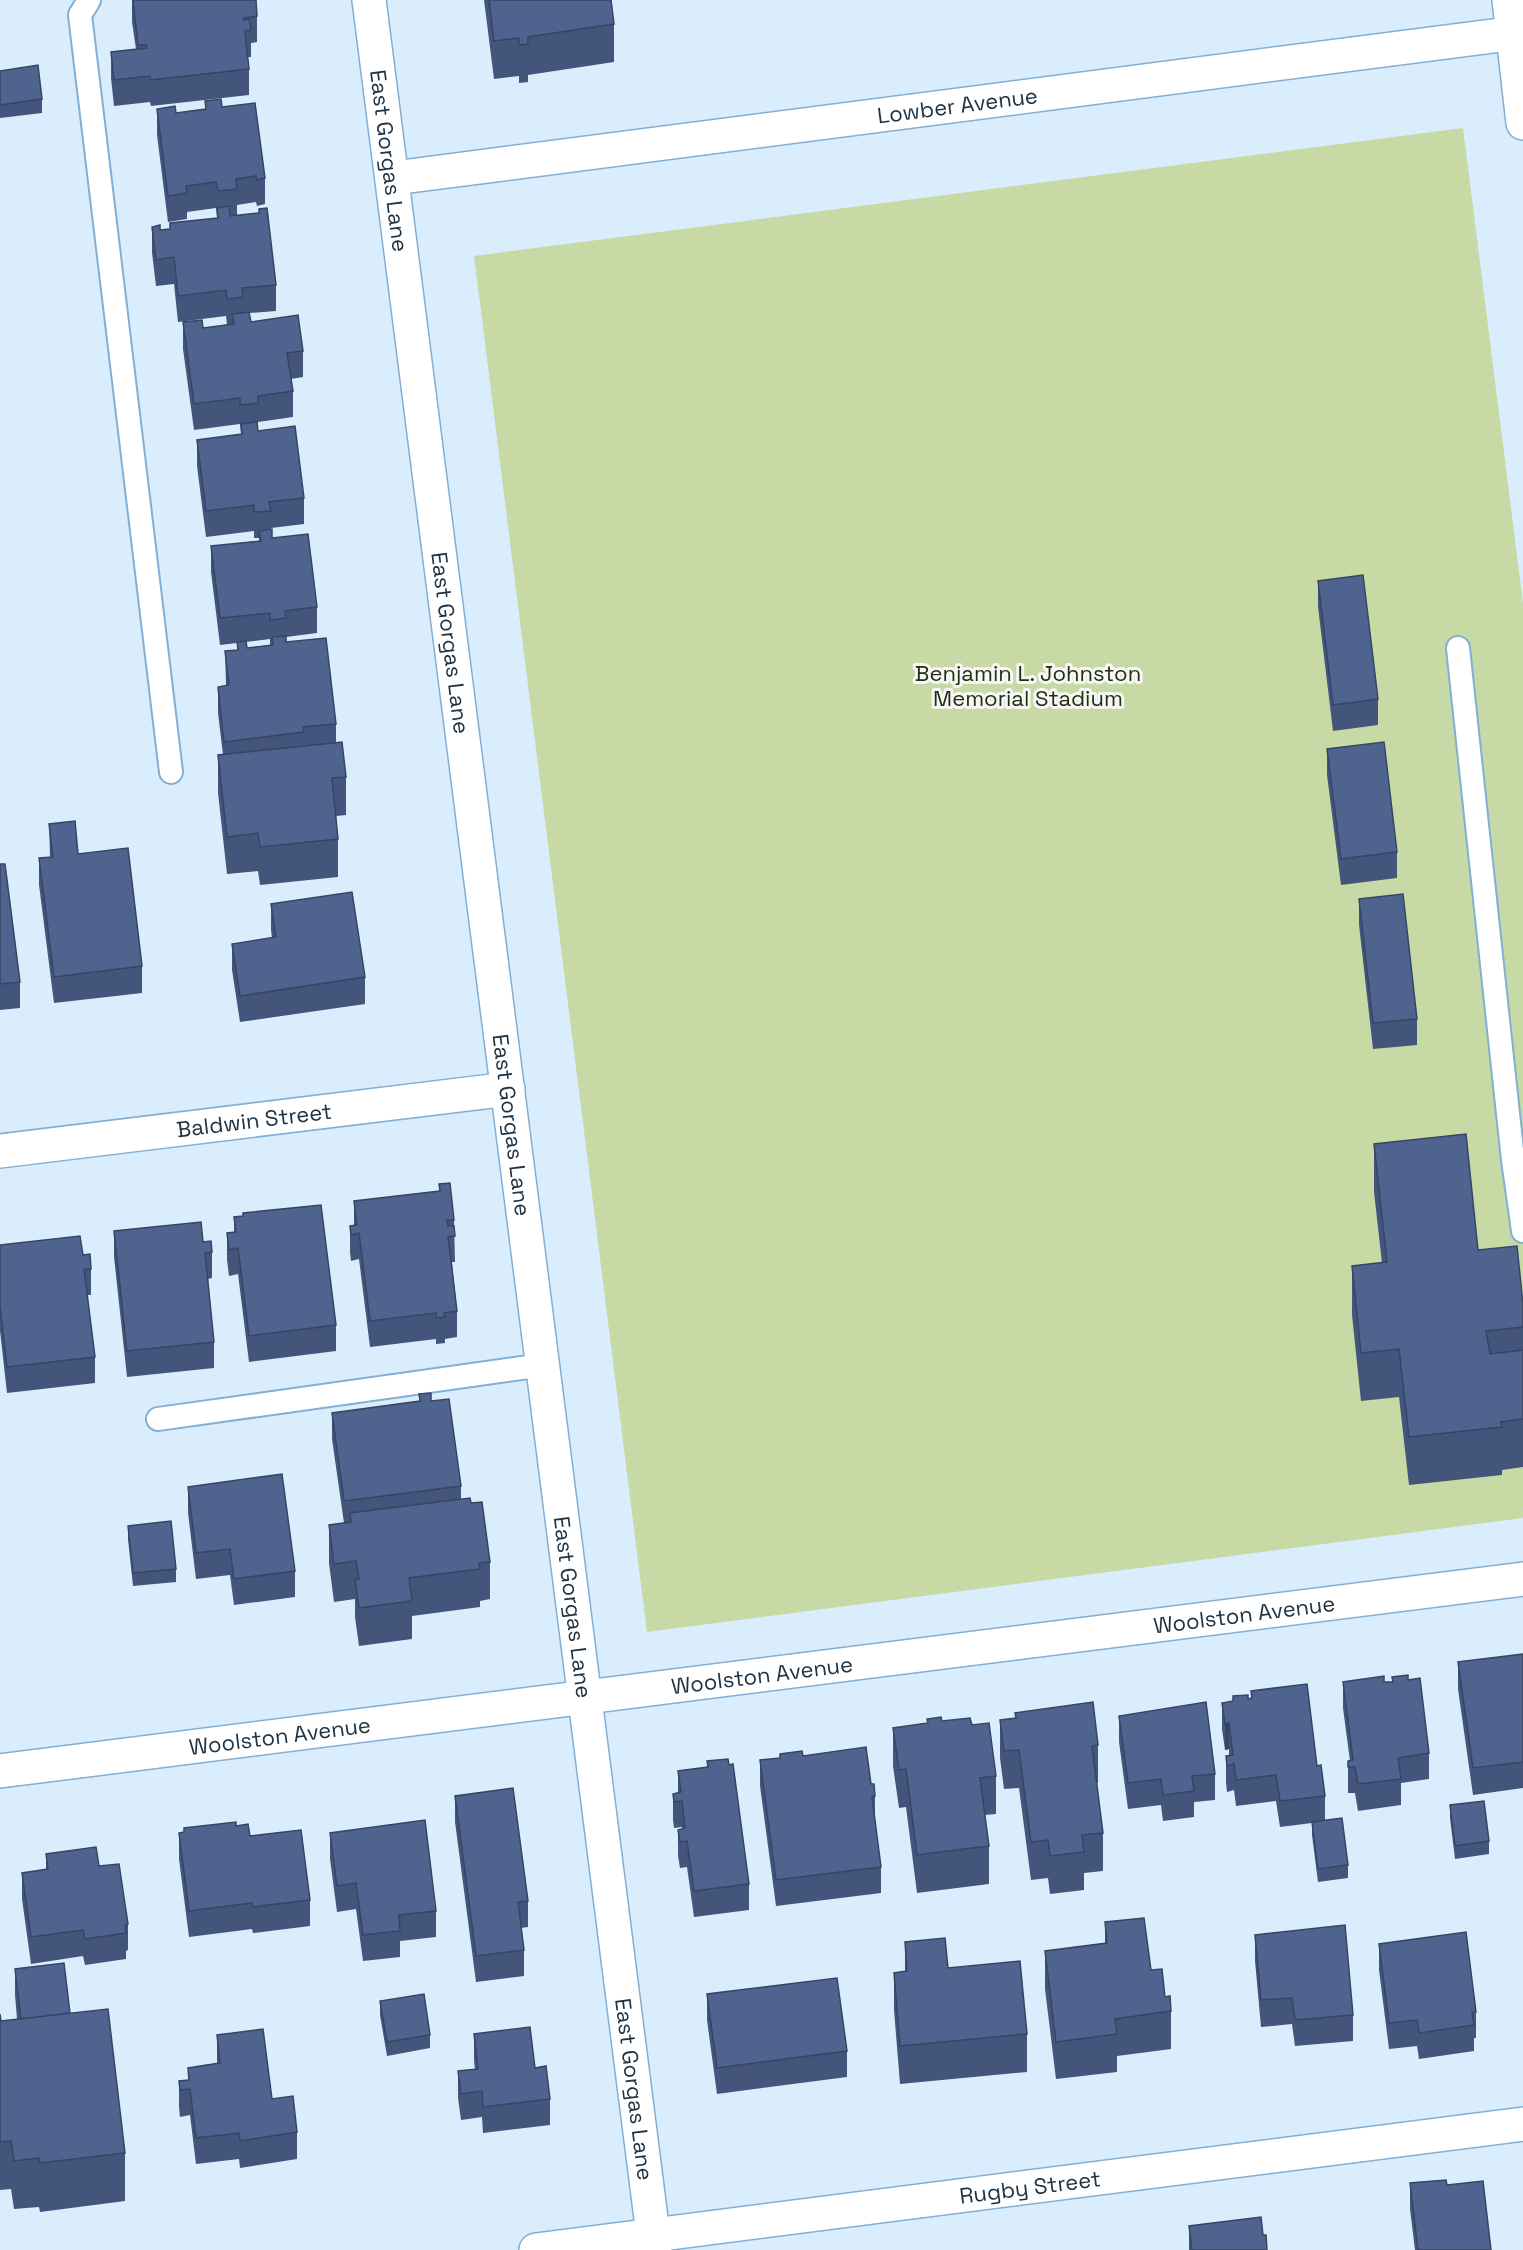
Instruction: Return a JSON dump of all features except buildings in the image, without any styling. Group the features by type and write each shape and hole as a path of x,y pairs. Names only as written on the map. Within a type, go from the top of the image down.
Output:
{"street":[{"name":"East Gorgas Lane","path":"369,0 394,178 654,2243"},
{"path":"1509,0 1517,32 1523,123"},
{"name":"Lowber Avenue","path":"394,178 1517,32"},
{"name":"Baldwin Street","path":"0,1151 508,1089"},
{"name":"Woolston Avenue","path":"0,1771 1523,1579"},
{"name":"Rugby Street","path":"536,2250 654,2243 1523,2124"}],"lane":[{"path":"89,0 80,15 171,772"},
{"path":"1458,648 1518,1160 1523,1231"},
{"path":"158,1419 543,1365"}],"green space":[{"name":"Benjamin L. Johnston Memorial Stadium","path":"1463,128 1523,603 1523,1518 647,1632 474,256"}]}
